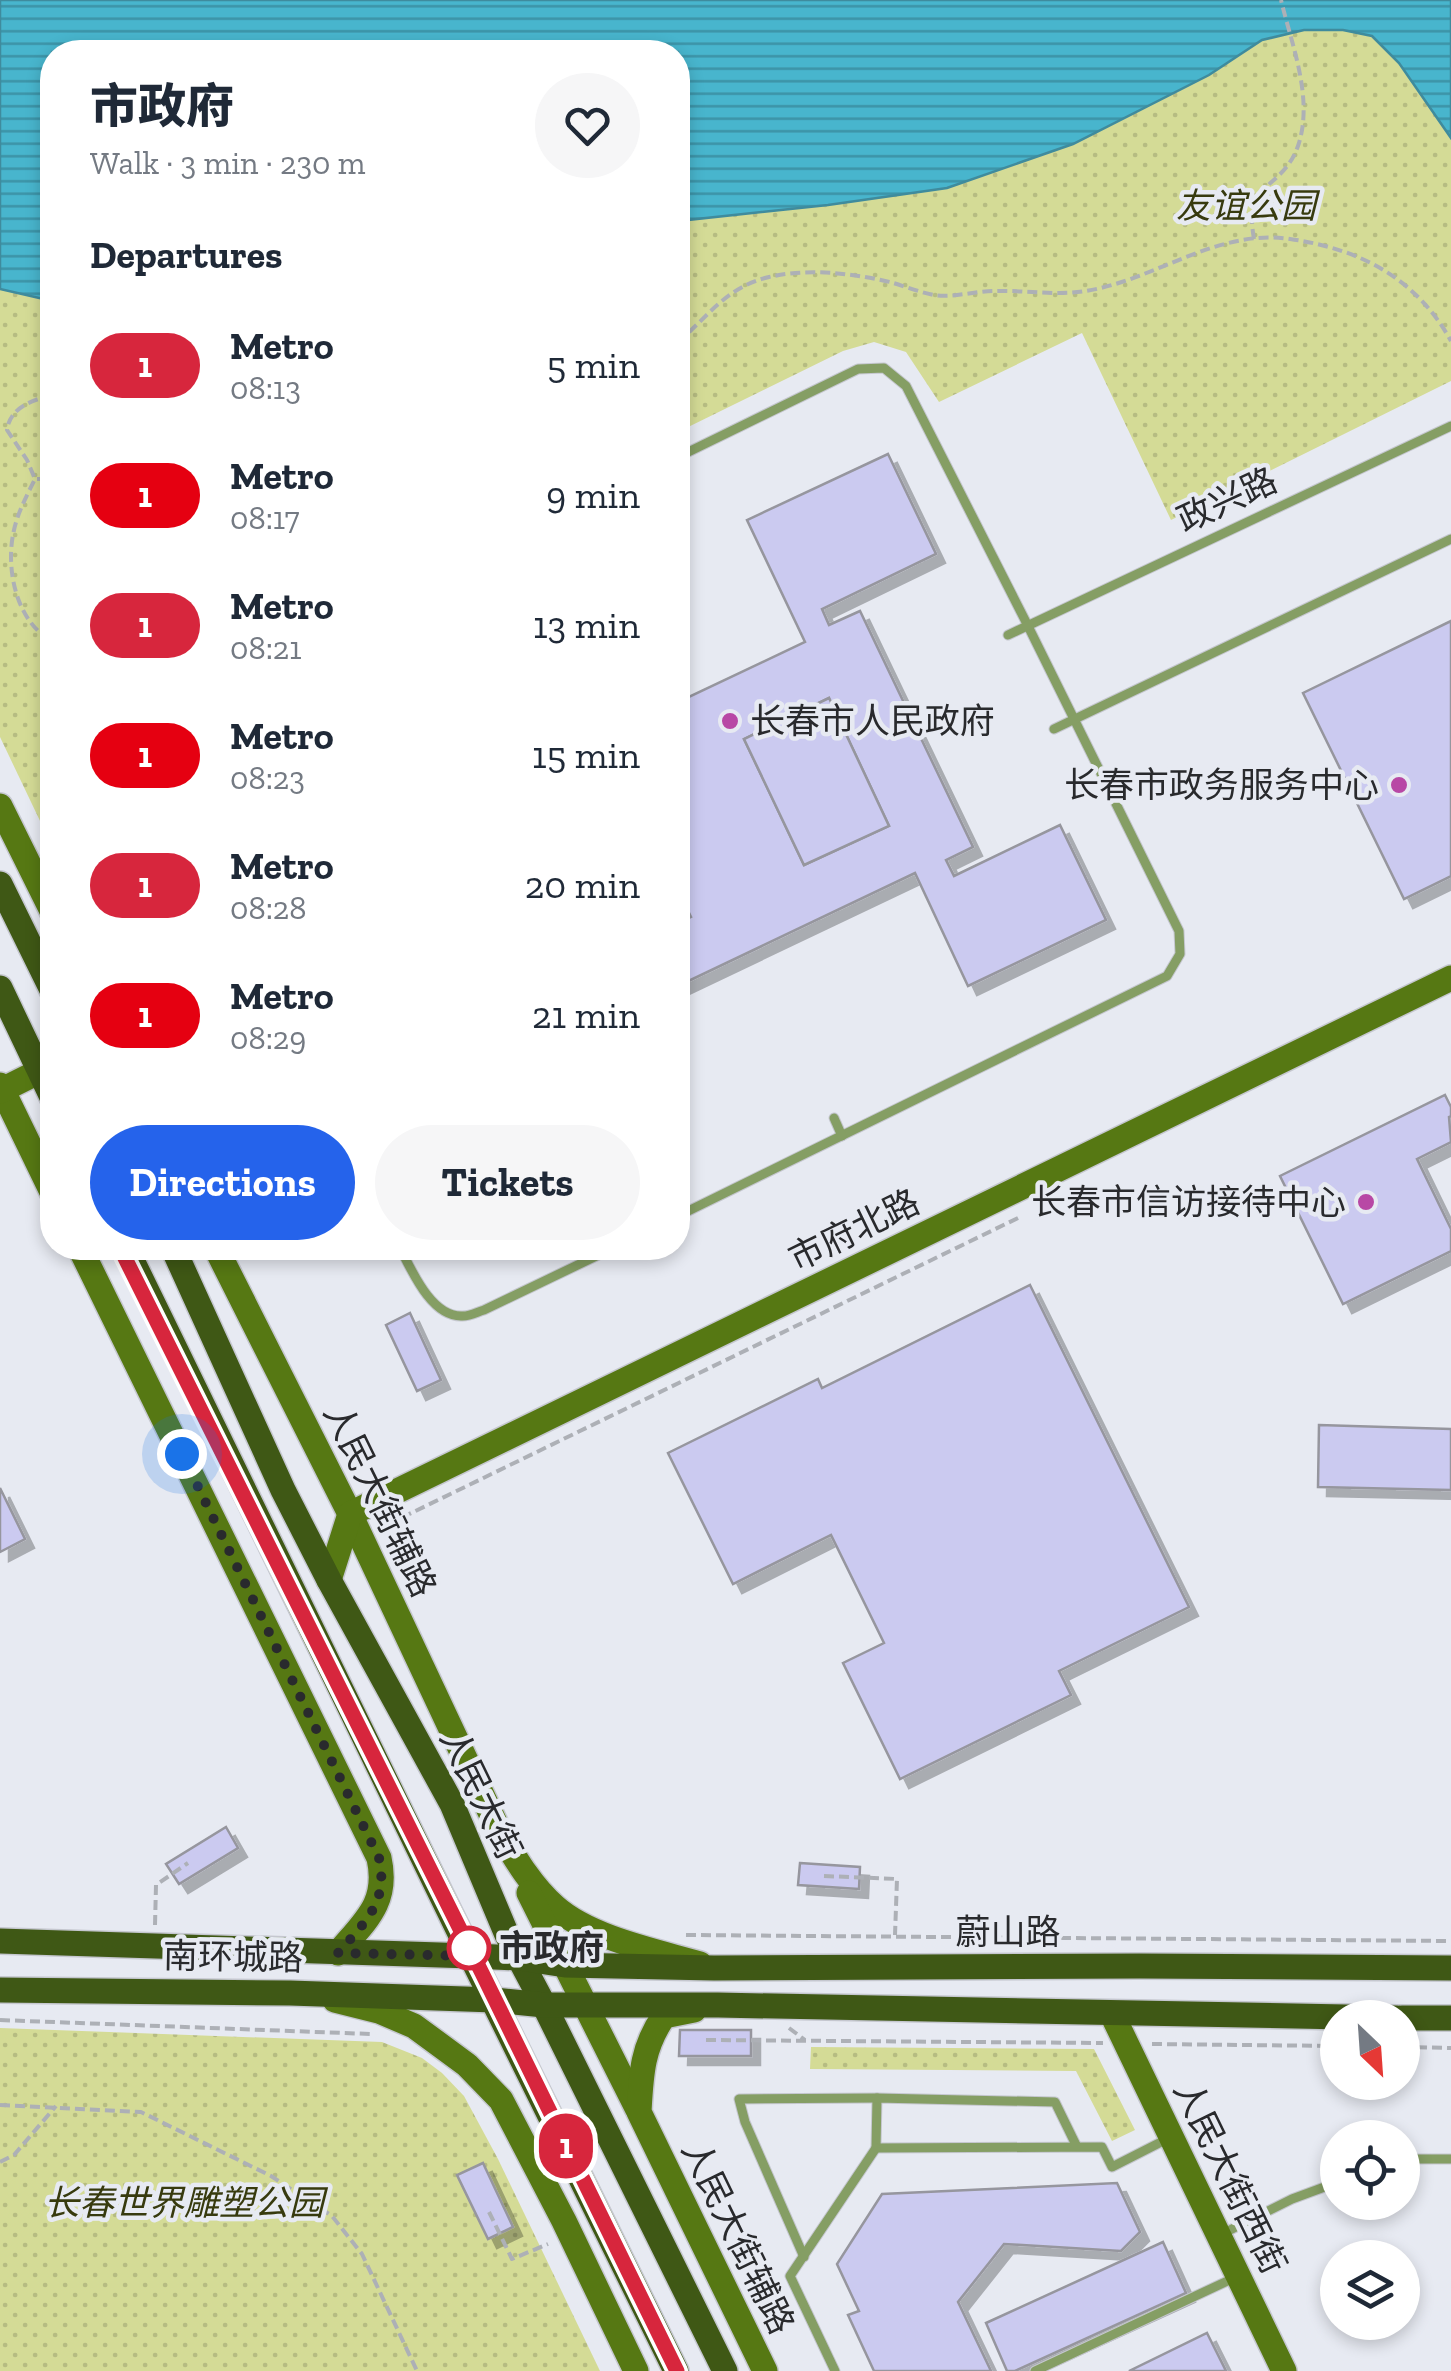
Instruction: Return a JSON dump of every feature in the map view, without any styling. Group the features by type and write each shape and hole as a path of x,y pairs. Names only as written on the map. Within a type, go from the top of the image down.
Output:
{"main road":[{"path":"0,806 40,887"},
{"path":"0,884 40,966"},
{"name":"市府北路","path":"350,1514 1451,978"},
{"path":"0,988 40,1058"},
{"path":"40,1071 1,1089 40,1168"},
{"path":"86,1260 379,1858 383,1888 370,1916 338,1953"},
{"path":"132,1260 676,2371"},
{"name":"人民大街","path":"178,1260 283,1490 452,1804 519,1958 725,2371"},
{"name":"人民大街辅路","path":"222,1260 350,1514 499,1831"},
{"path":"329,1580 350,1514"},
{"path":"499,1831 639,2112"},
{"path":"499,1831 530,1880 556,1908 602,1935 714,1968"},
{"name":"南环城路","path":"0,1941 519,1958 565,1965"},
{"name":"蔚山路","path":"565,1965 1451,1968"},
{"name":"南环城路","path":"0,1990 290,1993 586,2005"},
{"path":"290,1993 379,2012 414,2026 467,2066 501,2100 636,2371"},
{"path":"586,2005 1320,2017"},
{"name":"人民大街辅路","path":"718,2005 664,2016 651,2035 641,2071 639,2112 765,2371"},
{"name":"人民大街西街","path":"1112,2014 1284,2371"},
{"path":"1420,2018 1451,2018"}],"lane":[{"path":"690,451 858,369 884,368 906,386 1179,931 1180,954 1167,976 690,1210"},
{"name":"政兴路","path":"1008,634 1451,426"},
{"path":"1054,729 1451,539"},
{"path":"834,1118 842,1136"},
{"path":"406,1260 421,1288 446,1313 463,1317 588,1260"},
{"path":"835,2371 790,2276 876,2148 876,2098"},
{"path":"804,2256 745,2122 739,2099 1056,2102 1077,2147"},
{"path":"876,2148 1102,2147 1112,2167 1172,2136"},
{"path":"1420,2159 1451,2158"},
{"path":"1220,2236 1320,2189"},
{"path":"1035,2371 1239,2276"}],"path":[{"path":"1254,239 1250,221 1257,196 1291,161 1302,126 1304,103 1281,0"},
{"path":"690,331 740,286 790,273 836,273 936,296 997,290 1082,292 1140,278 1194,254 1267,236 1312,242 1388,270 1430,308 1451,341"},
{"path":"40,399 18,409 9,418 7,430 35,479 14,529 12,565 17,596 40,633"},
{"path":"35,479 40,479"},
{"path":"388,1546 389,1531 399,1519 1020,1217"},
{"path":"155,1924 156,1885 188,1863"},
{"path":"824,1876 897,1879 895,1936"},
{"path":"677,1935 1451,1942"},
{"path":"0,2020 385,2035"},
{"path":"788,2028 805,2040"},
{"path":"706,2040 1320,2046"},
{"path":"1420,2047 1451,2048"},
{"path":"0,2104 141,2112 272,2176 332,2216 362,2254 417,2371"},
{"path":"0,2162 14,2155 56,2106"},
{"path":"489,2212 512,2259 548,2244"}],"green space":[{"name":"友谊公园","path":"0,0 1451,0 1451,381 1171,520 1082,333 939,402 906,352 874,342 843,351 690,426 690,40 40,40 40,821 0,737"},
{"name":"长春世界雕塑公园","path":"0,2028 382,2042 422,2058 464,2096 600,2371 0,2371"},
{"path":"811,2047 1094,2049 1135,2130 1112,2141 1076,2071 810,2069"}],"water":[{"path":"0,0 1451,0 1451,138 1399,63 1372,36 1343,30 1304,30 1262,40 1209,75 1073,144 947,188 690,220 690,40 40,40 40,298 0,289"}],"building":[{"name":"长春市人民政府","path":"888,454 936,554 822,609 829,625 860,611 973,847 946,860 954,876 1060,825 1106,920 968,986 915,873 690,980 690,696 805,642 747,520","holes":["829,698 889,826 804,865 744,739"]},
{"name":"长春市政务服务中心","path":"1451,621 1451,876 1404,899 1303,693"},
{"path":"829,698 889,826 804,865 744,739"},
{"name":"长春市信访接待中心","path":"1445,1095 1451,1107 1451,1142 1417,1159 1451,1229 1451,1251 1343,1304 1280,1176"},
{"path":"1030,1285 1189,1607 1059,1671 1071,1695 900,1779 843,1663 884,1643 831,1535 733,1584 668,1453 818,1379 822,1388"},
{"path":"410,1313 441,1380 417,1391 386,1325"},
{"path":"1319,1425 1451,1429 1451,1490 1318,1487"},
{"path":"0,1488 25,1539 0,1552"},
{"path":"226,1827 238,1848 179,1884 166,1864"},
{"path":"800,1863 860,1867 859,1889 798,1885"},
{"path":"680,2030 751,2030 751,2056 679,2056"},
{"path":"483,2163 513,2227 488,2239 457,2175"},
{"path":"1117,2183 1140,2232 1121,2251 1004,2244 958,2302 991,2371 874,2371 848,2315 859,2311 837,2264 882,2194"},
{"path":"1163,2242 1186,2293 1015,2371 1007,2371 986,2323"},
{"path":"1207,2333 1226,2371 1129,2371"}],"metro line":[{"name":"1","path":"126,1260 677,2371"}],"place":[{"name":"长春市人民政府","path":"730,721"},
{"name":"长春市政务服务中心","path":"1399,785"},
{"name":"长春市信访接待中心","path":"1366,1202"},
{"name":"市政府","path":"469,1948"}],"route":[{"path":"182,1454 379,1858 383,1888 370,1916 338,1953 471,1956 469,1948"}]}
